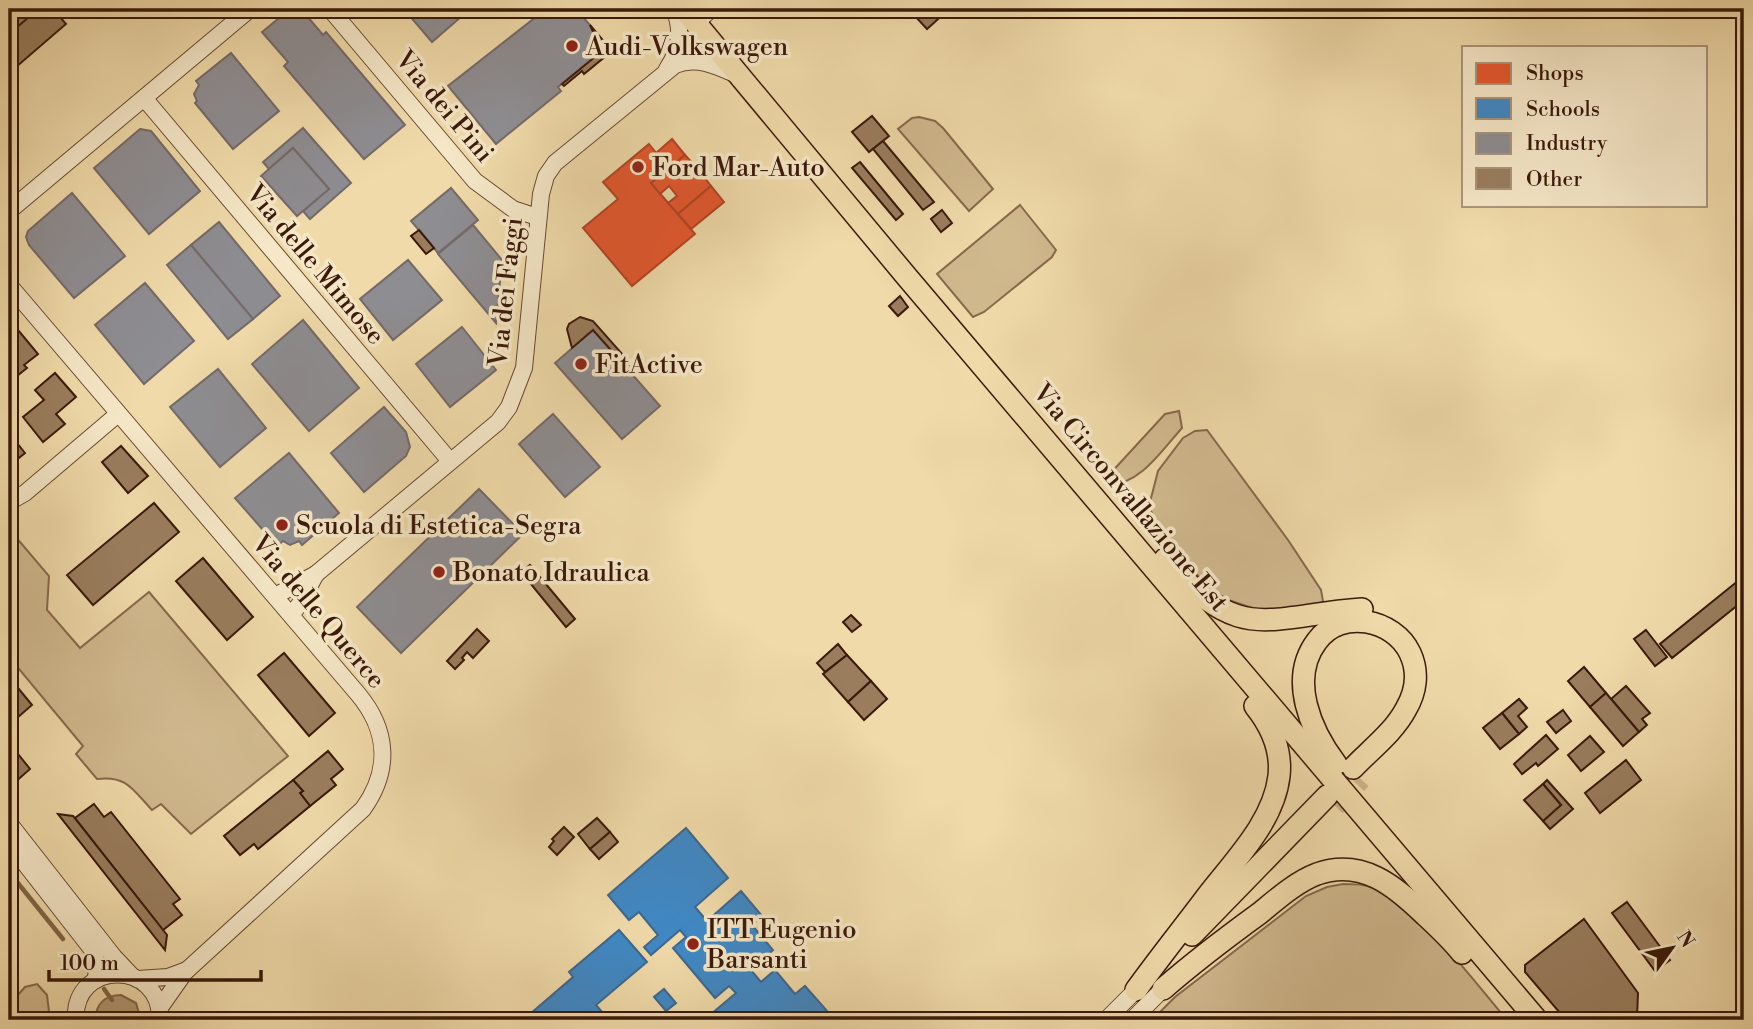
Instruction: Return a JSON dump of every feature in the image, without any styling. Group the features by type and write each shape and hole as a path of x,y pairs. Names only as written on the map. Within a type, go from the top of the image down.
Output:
{"main road":[{"name":"Via Circonvallazione Est","path":"697,13 743,77 907,277 1537,1020"},
{"path":"1083,483 1139,529 1196,592 1231,615 1273,621 1370,609 1393,616 1413,632 1423,648 1428,668 1428,690 1424,705 1412,726 1357,774 1410,701 1416,683 1412,657 1402,640 1384,626 1366,621 1338,626 1316,641 1304,672 1309,713 1324,748 1419,865 1454,922"},
{"path":"1128,536 1194,632 1265,720 1276,743 1280,765 1275,796 1257,828 1136,990"},
{"path":"1136,990 1331,801 1163,989"},
{"path":"1163,989 1213,947 1296,886 1319,874 1348,869 1374,875 1407,898 1448,936 1485,979 1531,1020"}],"street":[{"path":"9,211 250,9"},
{"name":"Via dei Pini","path":"330,9 475,181 513,209 537,217"},
{"path":"667,69 678,45 678,18 674,9"},
{"name":"Via dei Faggi","path":"275,596 320,570 498,422 509,407 524,368 537,217 546,176 555,163 667,69 680,63 694,61 743,77"},
{"name":"Via delle Mimose","path":"144,98 450,461"},
{"name":"Via delle Querce","path":"9,285 376,718 382,748 377,784 371,797 359,813 189,968 172,989 160,1016"},
{"path":"9,502 25,493 118,414"},
{"name":"Via dei Faggi","path":"291,615 312,578 320,570"},
{"path":"9,823 108,950 135,978 150,989 160,1016"},
{"path":"9,843 94,952 97,961 96,980 80,995 76,1006 76,1020"},
{"name":"Via delle Querce","path":"96,980 116,974 135,978 171,977 189,968"},
{"path":"1132,1020 1163,989"},
{"path":"1106,1020 1136,990"}],"shaded area":[{"path":"912,118 935,121 943,128 993,189 969,211 898,129"},
{"path":"1020,205 1056,250 1052,257 984,312 973,317 937,274"},
{"path":"1179,411 1182,428 1150,465 1130,479 1108,485 1108,476 1165,414"},
{"path":"1207,430 1288,540 1321,590 1323,601 1315,608 1274,615 1216,596 1160,533 1149,506 1158,471 1183,438 1195,431"},
{"path":"9,529 49,576 47,610 80,648 149,592 288,756 191,834 161,804 152,810 123,782 116,779 97,779 76,754 83,746 9,657"},
{"path":"1343,884 1364,885 1376,889 1410,911 1446,947 1507,1020 1152,1020 1175,997 1306,896"},
{"path":"37,984 47,995 50,1020 9,1020 9,1005 25,987"},
{"path":"121,995 136,1003 141,1020 95,1020 97,1009 102,1002"}],"building: Shops":[{"path":"672,139 685,155 669,169 656,153"},
{"path":"649,144 669,169 651,183 695,234 632,286 583,228 618,199 603,182"},
{"path":"685,155 695,166 702,166 702,174 711,186 678,214 668,203 677,196 669,186 660,194 651,183"},
{"path":"711,186 724,202 691,229 678,214"}],"building: Schools":[{"path":"686,828 728,878 695,907 707,921 741,891 762,916 752,925 773,950 750,969 761,982 775,970 795,994 805,986 835,1020 704,1020 736,993 729,986 715,998 673,948 686,937 680,930 651,955 644,947 658,935 639,912 629,920 608,895"},
{"path":"619,930 647,962 596,1005 609,1020 523,1020 573,977 569,972"},
{"path":"664,989 676,1003 666,1011 654,997"}],"building: Industry":[{"path":"290,9 301,9 323,35 326,32 405,125 364,159 284,66 288,62 262,32"},
{"path":"415,9 470,9 432,42 408,14"},
{"path":"546,9 576,9 590,25 602,51 558,87 561,91 496,144 448,86"},
{"path":"231,53 279,111 233,149 195,103 197,101 194,94 199,85 196,81"},
{"path":"303,128 351,183 310,219 303,211 329,189 293,148 269,169 263,162"},
{"path":"140,129 151,131 200,191 149,234 94,168"},
{"path":"293,148 329,189 297,216 261,176"},
{"path":"451,188 478,220 438,253 411,221"},
{"path":"72,193 125,256 74,298 29,245 26,237 28,231"},
{"path":"219,222 280,296 253,319 191,245"},
{"path":"473,225 502,260 496,323 438,254"},
{"path":"191,245 253,319 228,339 167,265"},
{"path":"408,260 442,300 393,340 360,299"},
{"path":"145,283 194,341 144,384 95,325"},
{"path":"303,320 359,388 309,431 252,364"},
{"path":"462,327 496,370 450,407 416,364"},
{"path":"593,330 660,406 622,439 555,363"},
{"path":"218,369 266,428 220,467 170,407"},
{"path":"384,407 406,432 410,447 406,456 364,492 331,453"},
{"path":"553,414 600,467 565,497 519,444"},
{"path":"289,453 339,513 302,545 299,541 290,545 283,541 277,546 235,498"},
{"name":"Bonato Idraulica","path":"479,489 523,534 401,653 357,607"}],"building: Other":[{"path":"20,9 28,18 9,34 9,14"},
{"path":"20,9 53,9 66,24 9,73 9,34 28,18"},
{"path":"923,9 947,11 927,29 915,16"},
{"path":"590,25 612,51 564,86 562,84 602,51"},
{"path":"872,116 889,136 869,152 852,132"},
{"path":"883,141 934,202 923,210 873,149"},
{"path":"860,162 903,214 896,220 852,168"},
{"path":"942,210 952,223 941,232 931,219"},
{"path":"419,230 434,248 426,254 411,236"},
{"path":"900,296 908,307 898,316 889,306"},
{"path":"580,317 593,321 638,372 634,376 593,330 572,348 567,329 569,324"},
{"path":"18,330 38,354 24,365 27,368 12,380 9,376 9,338"},
{"path":"55,373 76,397 56,414 65,424 43,442 23,417 44,400 35,390"},
{"path":"9,433 25,453 9,466"},
{"path":"121,446 148,476 128,493 102,462"},
{"path":"154,503 179,532 93,605 67,575"},
{"path":"203,558 253,617 227,640 176,581"},
{"path":"530,565 575,619 566,627 521,572"},
{"path":"1744,576 1744,600 1672,658 1660,644"},
{"path":"851,615 861,625 852,632 843,622"},
{"path":"477,629 489,641 473,658 467,652 462,658 464,660 455,669 447,661"},
{"path":"1646,630 1667,657 1655,666 1634,639"},
{"path":"838,644 847,655 825,672 817,663"},
{"path":"284,653 335,713 309,736 258,675"},
{"path":"847,655 871,681 848,702 823,674"},
{"path":"1584,667 1606,693 1590,707 1568,681"},
{"path":"9,677 32,705 9,725"},
{"path":"871,681 887,699 864,720 848,702"},
{"path":"1626,686 1650,713 1642,719 1647,725 1639,732 1611,699"},
{"path":"1606,693 1639,732 1623,746 1590,707"},
{"path":"1519,699 1527,708 1518,716 1527,727 1519,734 1502,713"},
{"path":"1563,710 1571,721 1556,733 1547,722"},
{"path":"1502,713 1519,734 1500,749 1483,728"},
{"path":"1546,735 1558,749 1538,766 1536,763 1522,774 1514,764"},
{"path":"1590,736 1604,752 1581,771 1568,755"},
{"path":"14,749 30,769 13,784 9,779 9,753"},
{"path":"328,751 343,769 331,779 336,785 310,806 300,793 303,791 293,780"},
{"path":"1626,760 1641,780 1600,813 1585,793"},
{"path":"293,780 303,791 300,793 310,806 258,849 254,844 240,855 224,836"},
{"path":"1547,780 1573,809 1550,829 1543,821 1561,805 1543,784"},
{"path":"1543,784 1561,805 1543,821 1524,800"},
{"path":"94,804 104,817 111,812 180,899 173,904 182,915 163,930 75,818"},
{"path":"58,814 73,816 167,935 165,950"},
{"path":"597,818 610,832 590,849 578,834"},
{"path":"564,827 574,837 557,855 549,847 554,841 552,839"},
{"path":"610,832 618,842 599,859 590,849"},
{"path":"1627,902 1670,960 1655,971 1612,913"},
{"path":"1584,919 1638,993 1637,1018 1634,1020 1566,1020 1525,972 1525,965"}],"waterway":[{"path":"9,872 63,939"},
{"path":"104,989 112,1000"}],"tunnel":[{"path":"1335,806 1361,779"}],"place":[{"name":"Audi-Volkswagen","path":"572,46"},
{"name":"Ford Mar-Auto","path":"638,167"},
{"name":"FitActive","path":"581,364"},
{"name":"Scuola di Estetica-Segra","path":"282,525"},
{"name":"Bonato Idraulica","path":"439,572"},
{"name":"ITT Eugenio Barsanti","path":"693,944"}]}
